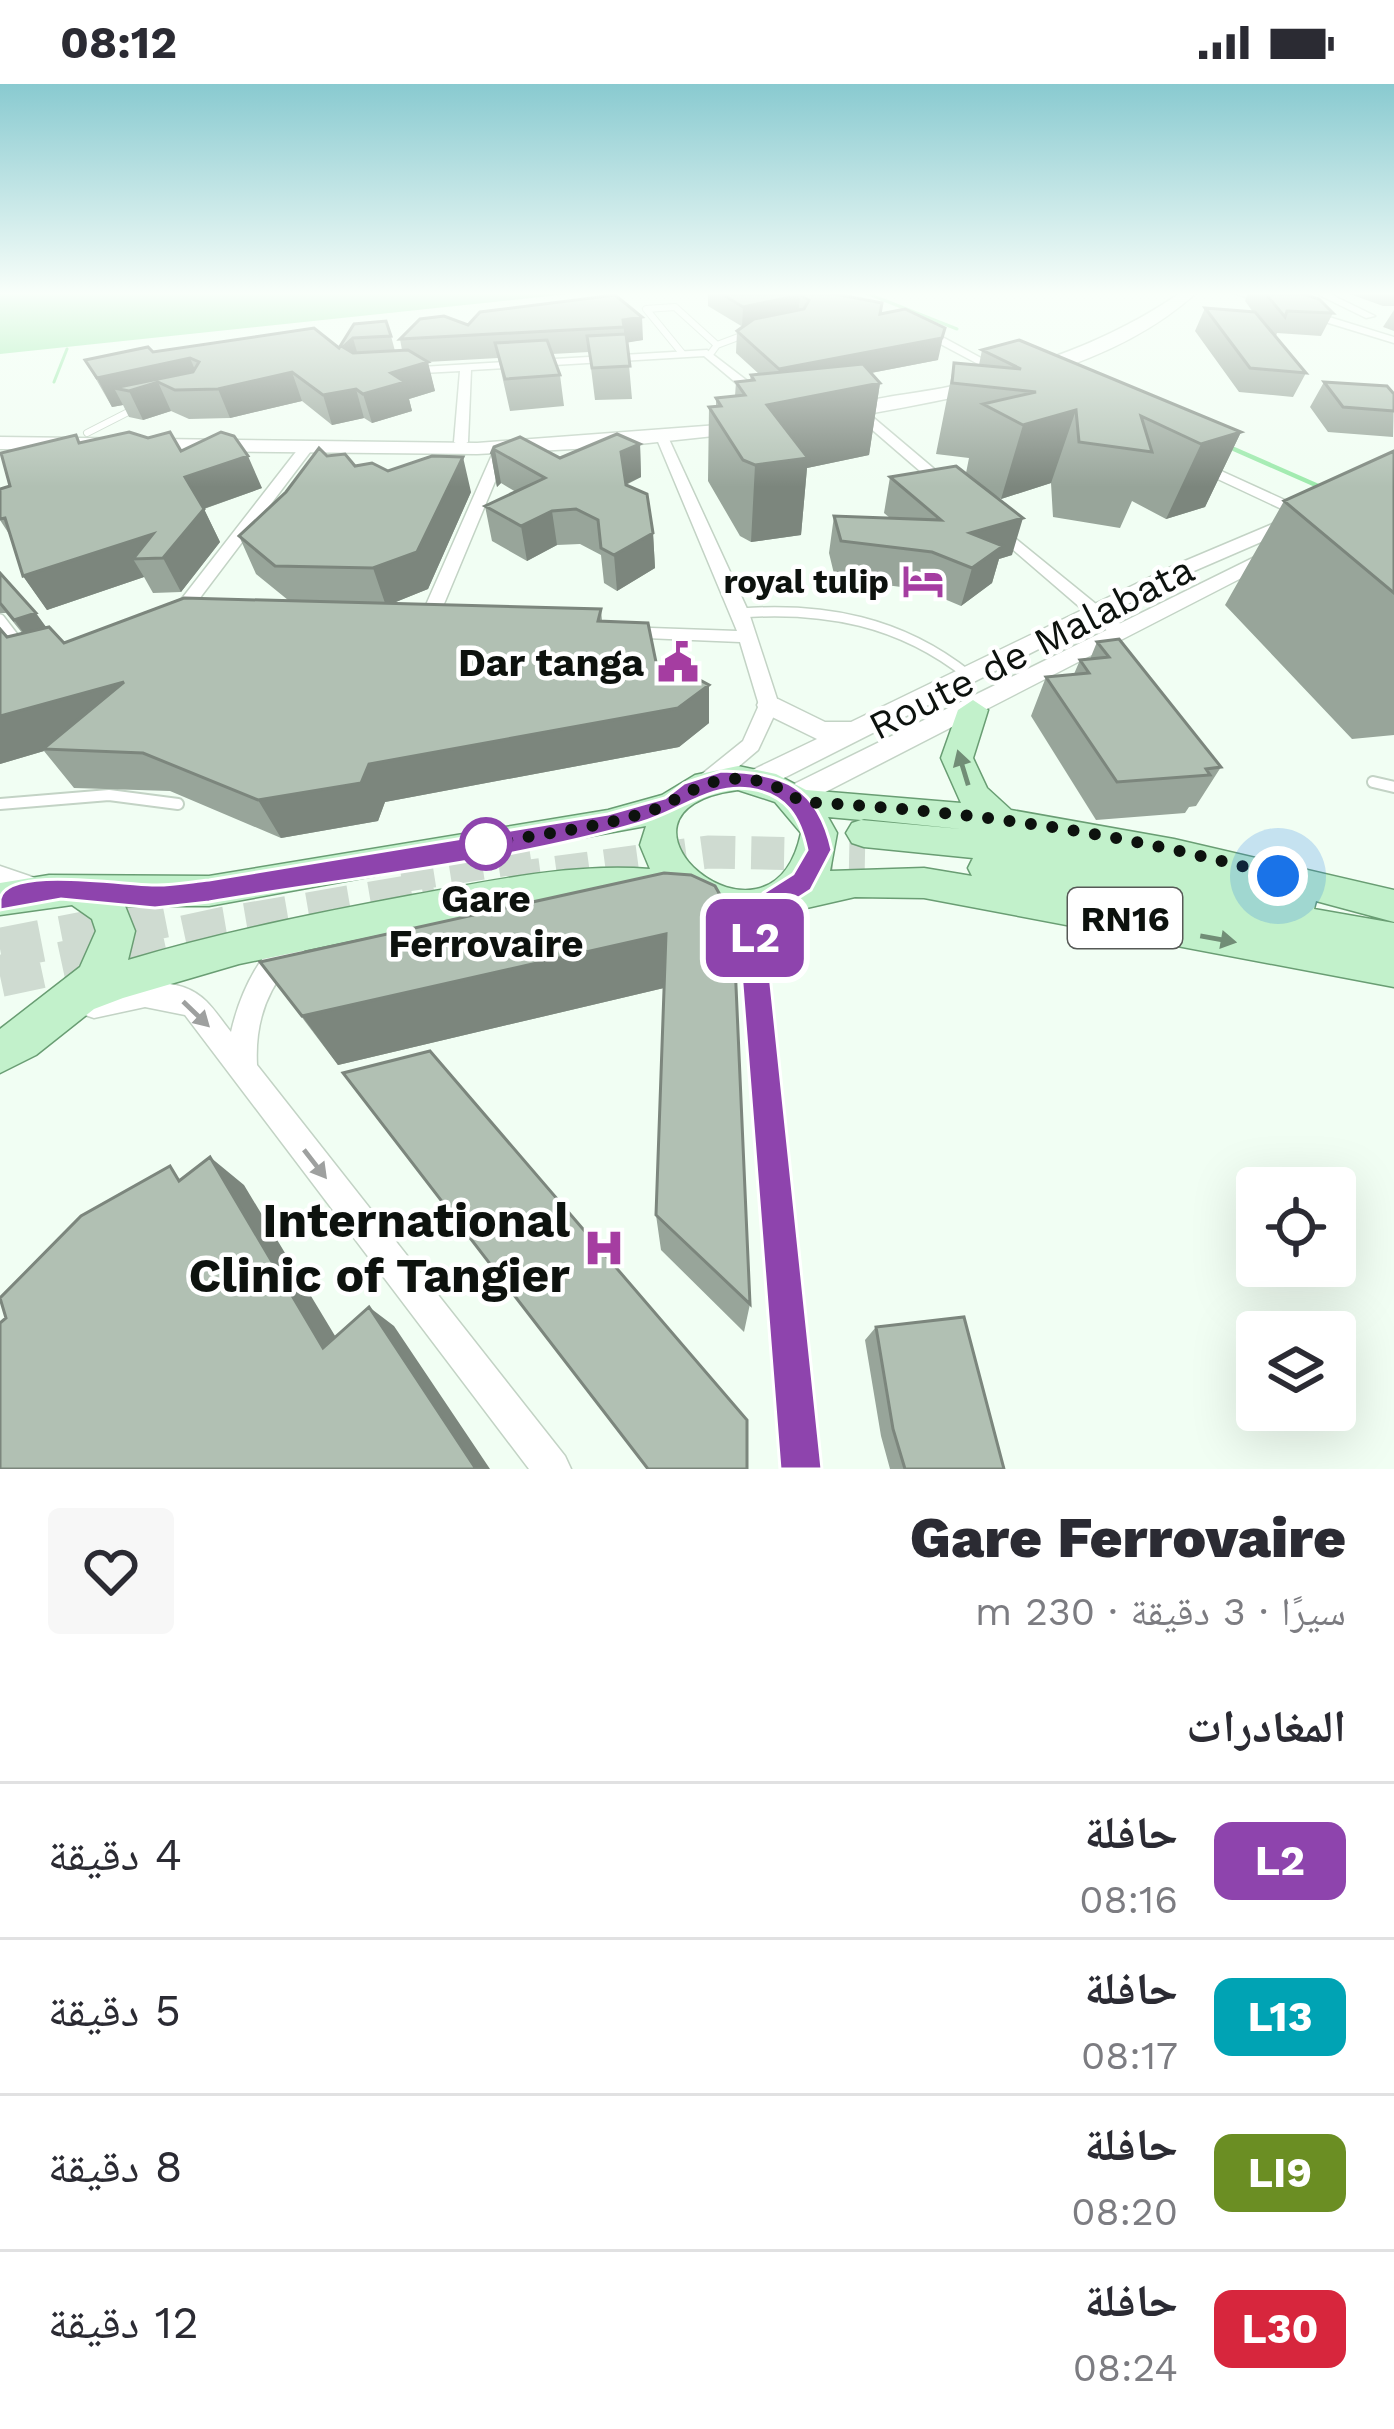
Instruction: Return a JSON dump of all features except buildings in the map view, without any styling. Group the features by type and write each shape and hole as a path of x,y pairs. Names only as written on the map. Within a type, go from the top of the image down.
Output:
{"main road":[{"path":"1009,371 816,414 858,411 1009,371 1048,358"},
{"path":"0,440 24,449 502,448 662,437 772,421"},
{"path":"0,440 87,433 461,442 772,421"},
{"path":"971,693 957,758 974,796 998,818"},
{"name":"RN16","path":"0,899 39,890 155,897 209,891 608,823 688,794 756,780 797,799 998,818 1176,851 1394,906"},
{"path":"688,794 662,820 662,857 703,895"},
{"path":"779,897 802,882 820,850 819,833 797,799"},
{"name":"RN16","path":"1394,922 1044,852 864,844 1394,940"},
{"name":"RN16","path":"85,993 166,964 309,931 563,883 622,881 745,905 855,882 923,883 1394,968"},
{"name":"RN16","path":"0,1052 50,1025 85,993 108,956 112,923 106,908 81,891"}],"street":[{"path":"381,372 611,358"},
{"path":"721,358 772,421"},
{"path":"981,358 1042,390"},
{"path":"461,442 466,367"},
{"path":"858,411 969,505"},
{"path":"662,437 740,613 770,704 751,745 688,794"},
{"path":"179,614 307,447"},
{"path":"427,623 502,448"},
{"path":"1185,458 1319,517"},
{"name":"Route de Malabata","path":"797,799 1097,612 1319,517"},
{"name":"Route de Malabata","path":"756,780 862,730 971,693 1118,630 1319,517"},
{"path":"987,520 1118,630"},
{"path":"179,614 199,614"},
{"path":"404,622 450,624"},
{"path":"611,631 749,638"},
{"path":"770,704 820,730 862,730"},
{"path":"0,875 39,890"},
{"path":"703,895 753,946"},
{"path":"779,897 753,946 801,1469"},
{"path":"243,1072 241,1046 255,992 278,959 309,931"},
{"path":"50,1025 137,994 173,995 194,1006 552,1469"}],"lane":[{"path":"87,433 122,411 143,406"},
{"path":"740,613 816,612 880,625 938,651 971,693"},
{"path":"157,623 179,614"},
{"path":"0,619 25,651"},
{"path":"1373,782 1394,787"},
{"path":"0,804 109,795 178,804"}],"waterway":[{"path":"54,382 64,358"},
{"path":"1227,446 1325,489"}],"tunnel":[{"path":"508,879 708,852 865,855"},
{"path":"401,876 534,855"},
{"path":"0,976 223,928 434,892 423,894"},
{"path":"0,949 184,913"}],"bus line":[{"name":"L2","path":"0,899 61,889 155,897 209,891 608,823 673,805 692,789 721,780 756,780 794,796 812,817 820,850 802,882 773,901 753,946 801,1469"}],"place":[{"name":"royal tulip","path":"923,581"},
{"name":"Dar tanga","path":"678,662"},
{"name":"Gare Ferrovaire","path":"486,844"},
{"name":"International Clinic of Tangier","path":"604,1248"}],"route":[{"path":"486,844 633,817 673,805 704,784 738,778 776,786 801,802 998,818 1138,843 1278,876"}]}
